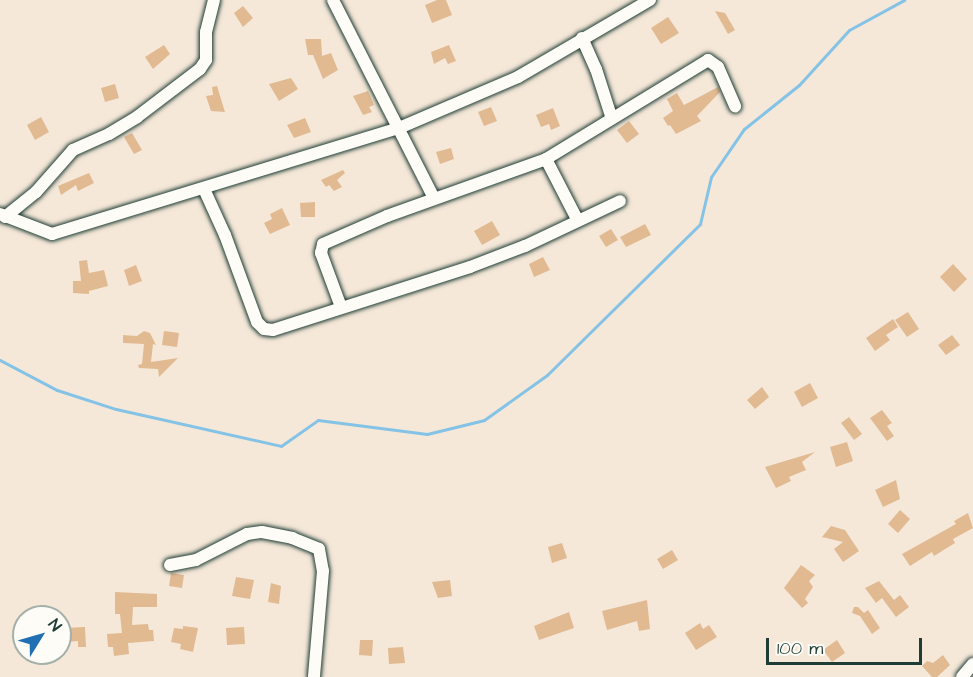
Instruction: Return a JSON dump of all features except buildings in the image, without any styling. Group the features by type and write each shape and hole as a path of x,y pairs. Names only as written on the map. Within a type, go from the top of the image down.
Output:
{"street":[{"path":"2,216 36,192 73,150 109,134 136,117 200,69 206,60 206,32 214,0"},
{"path":"333,0 434,198"},
{"path":"2,216 52,234 399,128 518,77 632,4 650,0"},
{"path":"582,38 596,69 612,119"},
{"path":"342,307 321,253 323,244 434,198 546,159 708,60 718,67 735,106"},
{"path":"546,159 577,219"},
{"path":"204,189 225,235 247,301 257,322 264,329 273,330 479,264 553,234 577,219 620,201"},
{"path":"170,566 196,560 236,537 254,533 292,538 319,549 323,571 314,677"},
{"path":"962,677 973,664"}],"waterway":[{"path":"0,360 57,390 116,409 281,446 318,420 427,434 484,420 547,375 700,224 711,177 744,129 799,85 849,30 904,0"}]}
